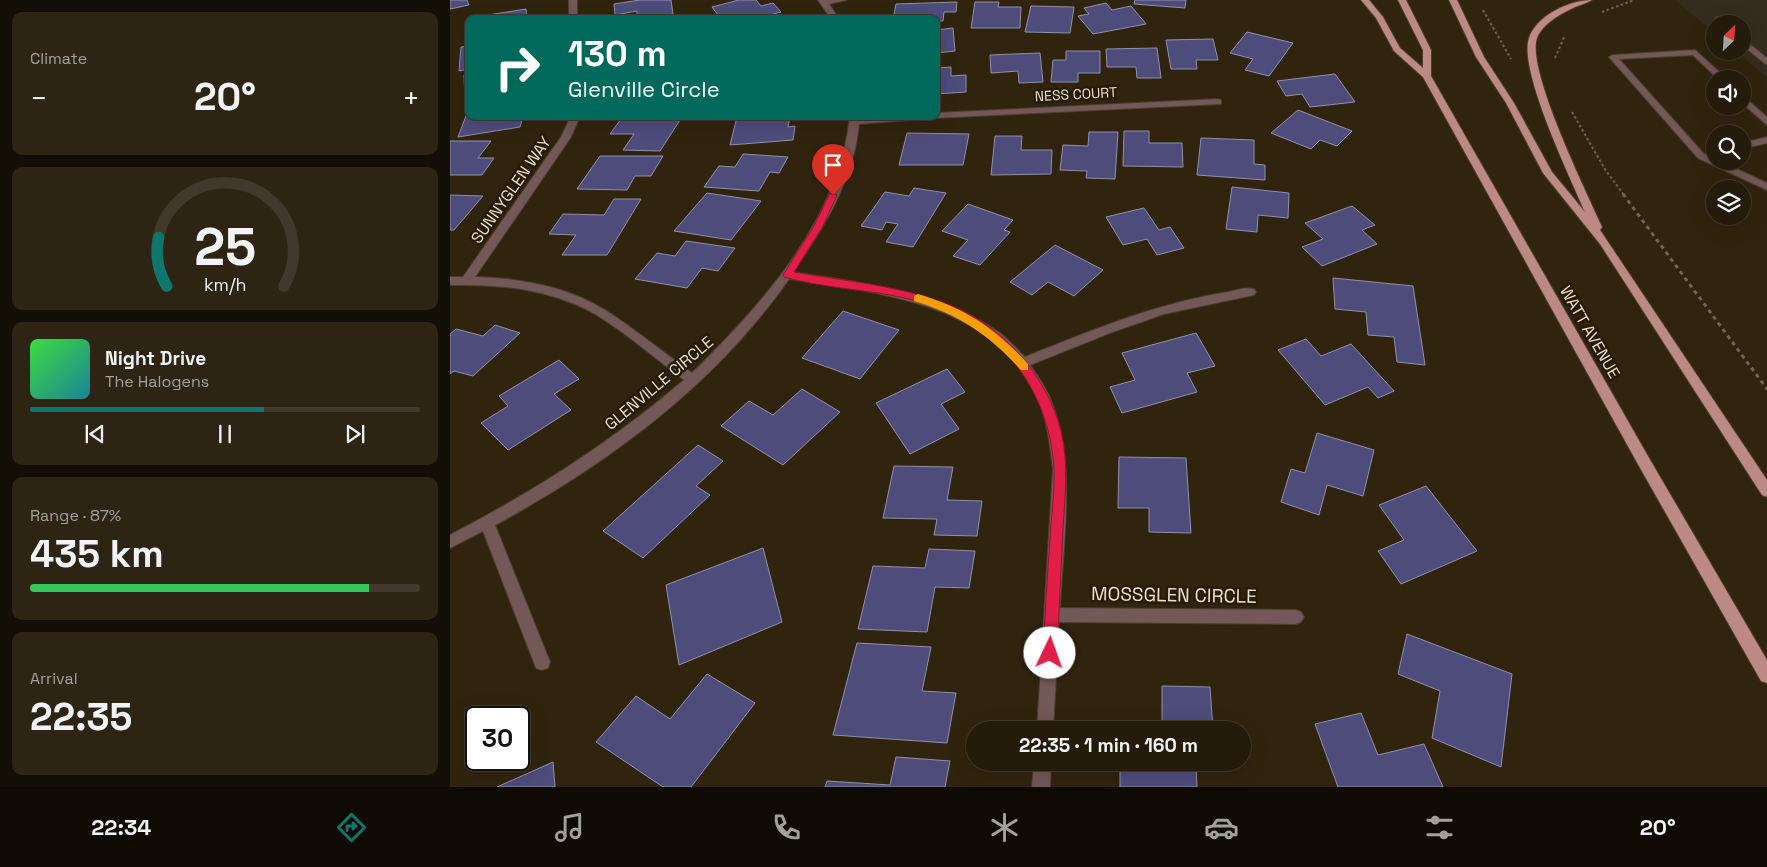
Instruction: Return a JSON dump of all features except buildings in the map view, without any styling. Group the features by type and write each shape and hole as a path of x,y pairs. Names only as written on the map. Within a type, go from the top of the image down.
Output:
{"main road":[{"path":"1365,0 1379,17 1396,49 1427,76"},
{"name":"WATT AVENUE","path":"1402,0 1427,50 1427,76 1644,462 1767,675"},
{"path":"1453,0 1480,57 1510,103 1548,173 1604,242 1767,491"},
{"path":"1588,0 1577,3 1548,19 1532,39 1532,55 1540,90 1604,242"}],"street":[{"path":"573,0 573,15"},
{"path":"832,15 823,2 842,0"},
{"path":"1751,48 1767,62"},
{"path":"1714,70 1695,52 1613,57 1701,156 1767,187"},
{"name":"NESS COURT","path":"940,116 1218,102"},
{"path":"1751,107 1767,122"},
{"name":"SUNNYGLEN WAY","path":"467,280 566,137 574,120"},
{"name":"GLENVILLE CIRCLE","path":"450,542 546,490 607,450 660,410 694,381 731,345 788,275 818,226 840,180 855,120"},
{"path":"1751,144 1767,140"},
{"path":"1701,156 1706,155"},
{"path":"788,275 904,294 940,305 973,321 1002,342 1022,363 1043,396 1055,431 1060,470 1046,721"},
{"path":"450,281 467,280 529,285 584,303 600,312 694,381"},
{"path":"1022,363 1104,330 1156,312 1204,299 1250,292"},
{"path":"487,523 542,662"},
{"name":"MOSSGLEN CIRCLE","path":"1052,615 1296,617"},
{"path":"1041,787 1042,771"}],"path":[{"path":"1601,13 1634,0"},
{"path":"1480,5 1509,56 1512,60 1517,61"},
{"path":"1555,59 1562,36 1570,31"},
{"path":"1571,110 1606,171 1767,389"}],"shaded area":[{"path":"1675,0 1767,0 1767,77 1747,60 1751,60 1751,15 1706,15 1706,26"}],"slow traffic":[{"path":"918,298 940,305 973,321 1002,342 1024,367"}],"route":[{"path":"833,195 818,226 788,275 904,294 940,305 973,321 1002,342 1022,363 1043,396 1055,431 1060,470 1050,653"}]}
